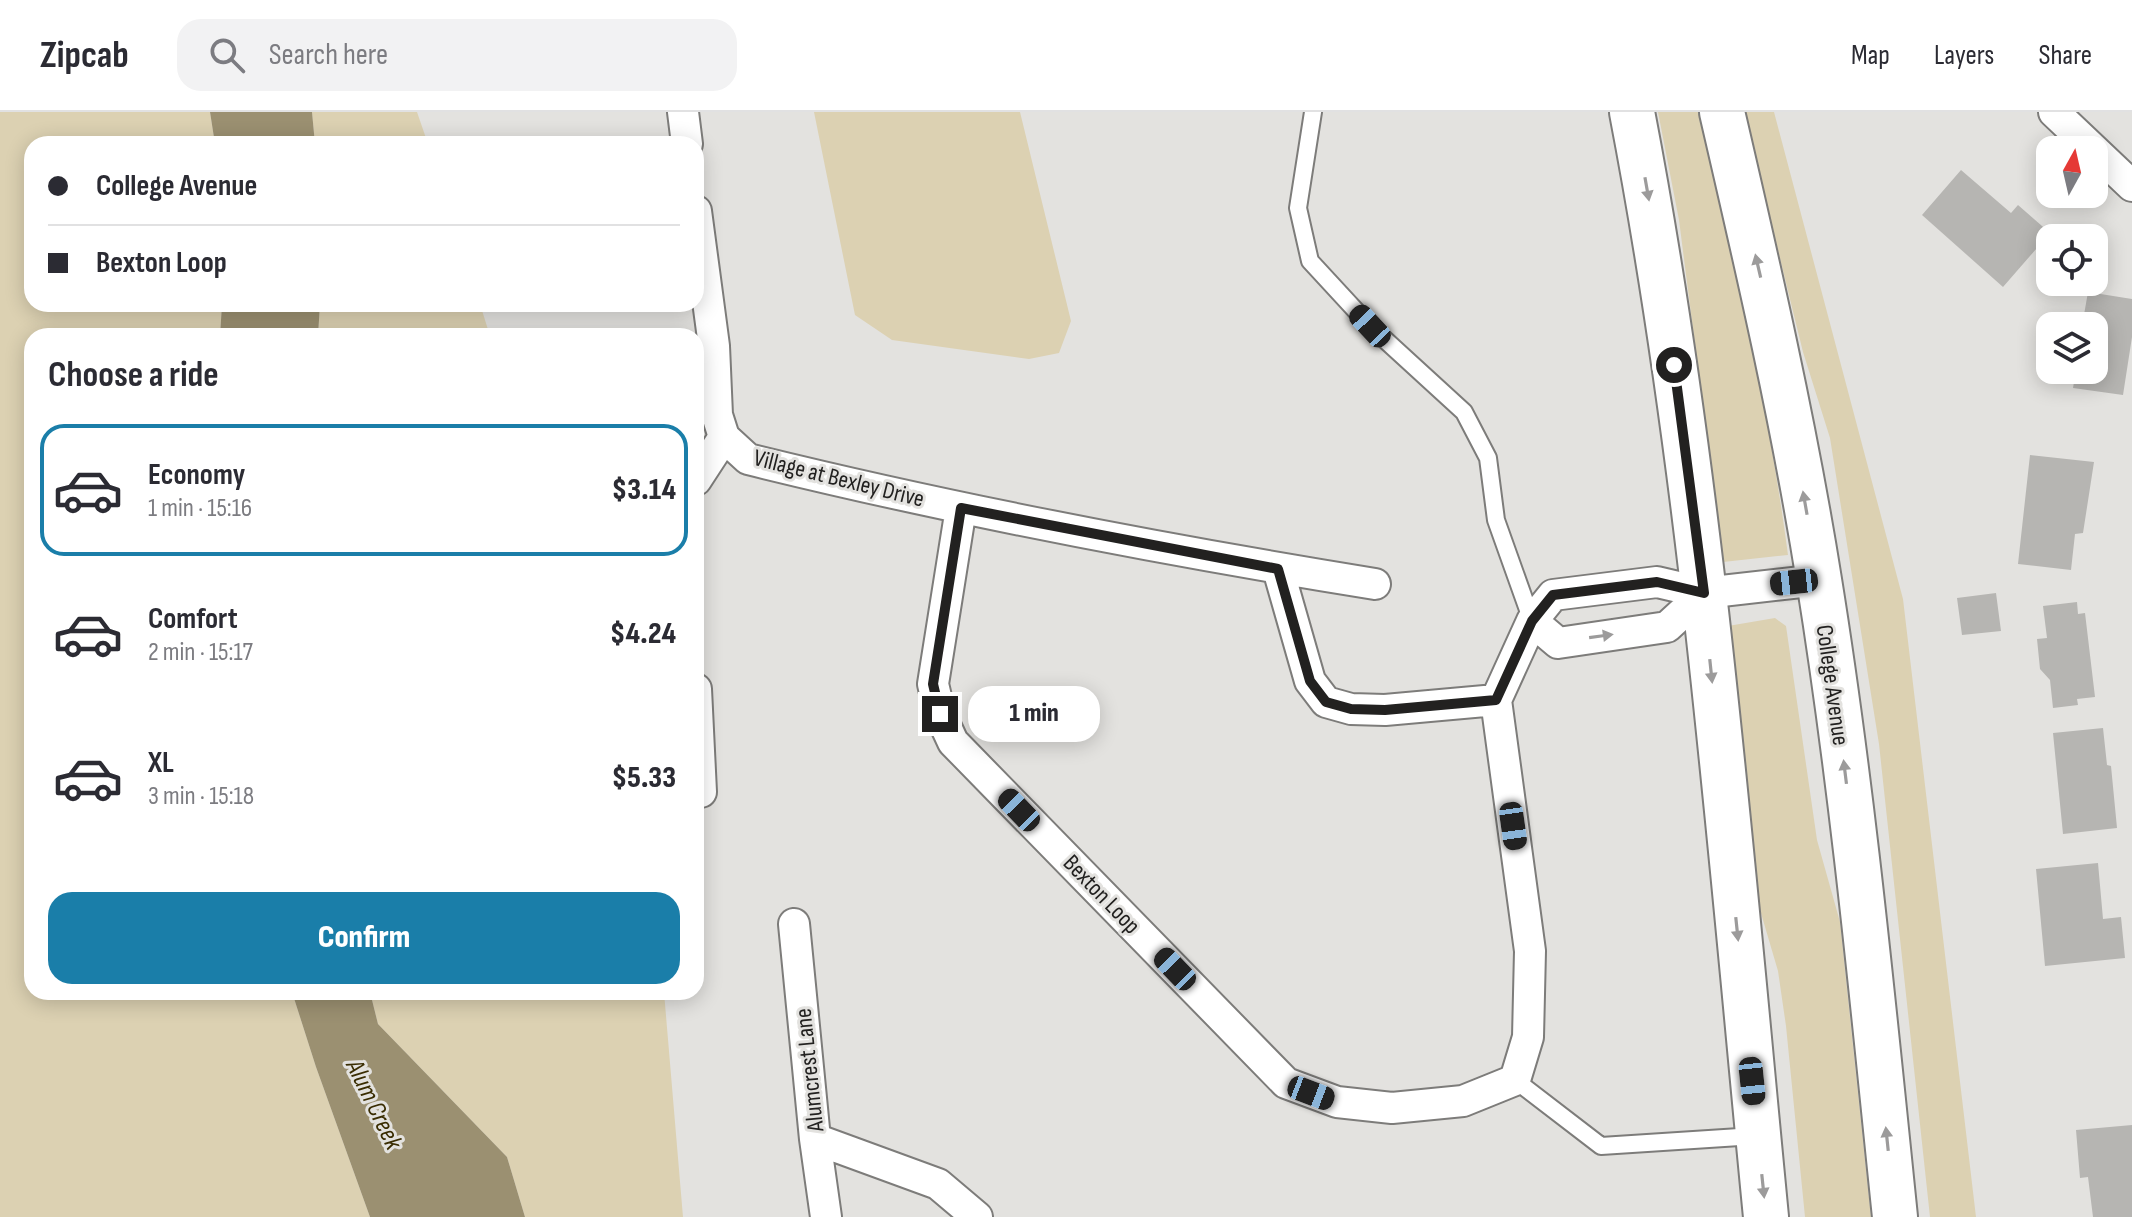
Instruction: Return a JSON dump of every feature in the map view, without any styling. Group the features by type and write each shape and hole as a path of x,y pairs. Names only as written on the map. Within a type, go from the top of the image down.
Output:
{"main road":[{"path":"1632,112 1649,197 1704,593 1766,1217"},
{"name":"College Avenue","path":"1722,112 1775,342 1819,580 1841,734 1895,1217"}],"street":[{"path":"683,112 686,136"},
{"path":"2054,112 2132,186"},
{"name":"Village at Bexley Drive","path":"704,289 714,346 717,415 724,437 748,459 961,508 1278,569 1375,584"},
{"path":"704,468 724,437"},
{"name":"Bexton Loop","path":"961,508 933,684 940,714 953,742 1286,1083 1337,1102 1392,1108 1463,1101 1515,1080"},
{"path":"1278,569 1310,681 1326,702 1351,709 1385,710 1496,700"},
{"path":"1515,1080 1528,1037 1530,951 1496,700 1532,621 1553,595 1657,582 1704,593 1819,580"},
{"path":"1532,621 1558,643 1667,627 1704,593"},
{"name":"Alumcrest Lane","path":"794,924 815,1139 826,1217"},
{"path":"815,1139 938,1184 977,1217"}],"lane":[{"path":"1313,112 1298,208 1310,261 1370,326 1464,412 1488,458 1496,520 1532,621"},
{"path":"1515,1080 1601,1146 1758,1136"}],"shaded area":[{"path":"0,112 210,112 214,136 24,136 24,312 222,312 220,328 24,328 24,1000 295,1000 370,1217 0,1217"},
{"path":"312,112 417,112 425,136 314,136"},
{"path":"814,112 1020,112 1071,321 1059,353 1029,359 892,340 855,315"},
{"path":"1658,112 1698,112 1749,332 1771,443 1788,555 1723,562 1679,220"},
{"path":"1744,112 1774,112 1903,599 1976,1217 1930,1217 1879,744 1830,438 1803,352"},
{"path":"320,312 482,312 488,328 318,328"},
{"path":"1775,618 1786,626 1817,840 1840,922 1871,1217 1805,1217 1778,971 1758,903 1728,626"},
{"path":"372,1000 665,1000 683,1217 525,1217 507,1157 378,1024"}],"water":[{"path":"210,112 312,112 314,136 214,136"},
{"path":"222,312 320,312 318,328 220,328"},
{"name":"Alum Creek","path":"295,1000 372,1000 378,1024 507,1157 525,1217 370,1217"}],"building":[{"path":"1961,170 2011,213 2018,205 2040,224 2036,224 2036,249 2003,287 1922,215"},
{"path":"2087,296 2132,299 2132,337 2123,395 2073,388 2074,384 2108,384 2108,312 2084,312"},
{"path":"2030,455 2094,462 2083,533 2075,534 2071,570 2018,564"},
{"path":"1996,593 2001,631 1962,635 1957,598"},
{"path":"2077,602 2078,614 2085,613 2095,697 2077,699 2078,705 2053,708 2050,680 2040,669 2037,639 2047,638 2043,606"},
{"path":"2103,728 2107,765 2111,766 2117,828 2063,834 2053,733"},
{"path":"2098,863 2103,919 2121,917 2125,958 2045,966 2036,869"},
{"path":"2132,1125 2132,1217 2093,1217 2088,1177 2080,1178 2076,1130"}],"route":[{"path":"940,714 933,684 961,508 1278,569 1310,681 1326,702 1351,709 1385,710 1496,700 1532,621 1553,595 1657,582 1704,593 1674,365"}]}
